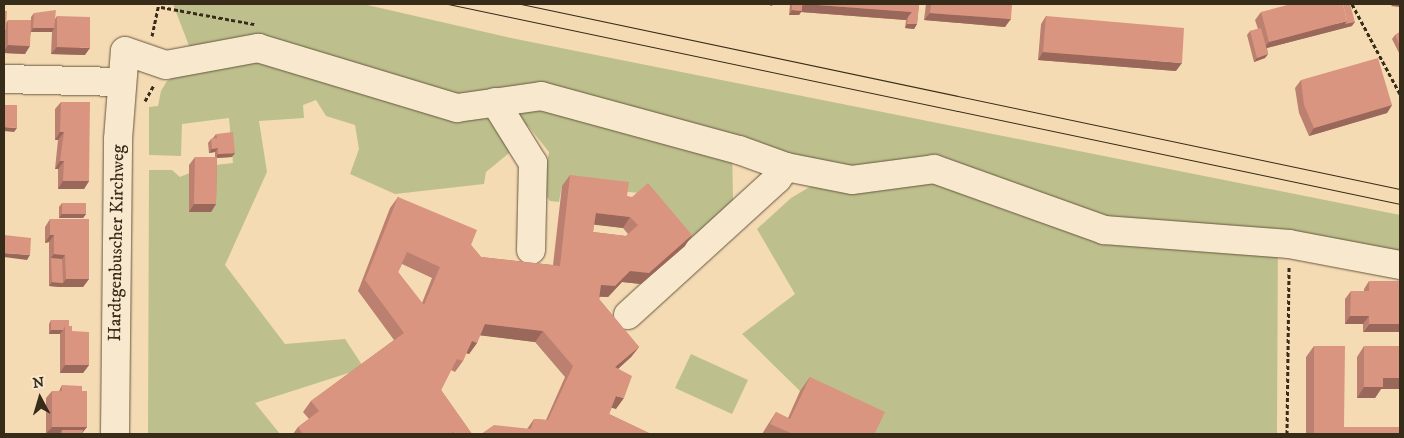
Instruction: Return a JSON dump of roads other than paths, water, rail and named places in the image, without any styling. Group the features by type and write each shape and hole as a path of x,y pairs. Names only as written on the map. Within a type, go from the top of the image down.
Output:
{"street":[{"name":"Hardtgenbuscher Kirchweg","path":"115,434 118,139 125,52 166,65 258,48 456,108 495,102"},
{"path":"4,80 122,82"},
{"path":"531,250 533,163 495,102 541,96 739,150 786,167 852,180 934,169 1104,230 1290,244 1400,266"},
{"path":"628,315 778,179 786,167"}],"tram line":[{"path":"448,4 1400,204"},
{"path":"521,4 1400,189"}]}
